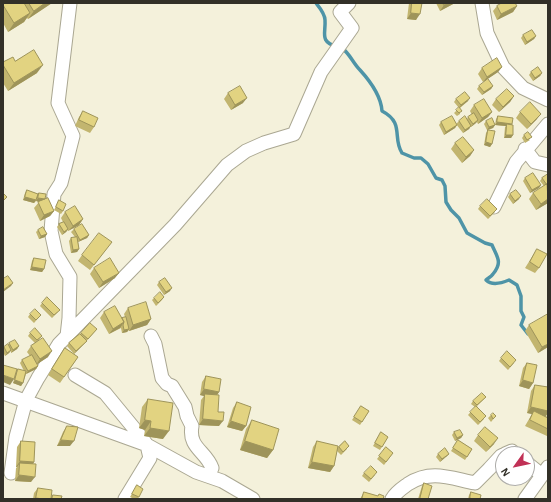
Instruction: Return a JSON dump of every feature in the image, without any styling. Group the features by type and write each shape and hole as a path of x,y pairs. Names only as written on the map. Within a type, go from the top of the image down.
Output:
{"street":[{"path":"67,336 70,277 56,254 51,231 54,194 61,183 73,136 58,103 70,3"},
{"path":"11,473 16,437 26,400 59,344 175,225 227,165 246,151 294,134 321,72 352,28 340,12 349,3"},
{"path":"482,3 487,33 503,67 523,88 548,100"},
{"path":"494,207 516,162 525,149 548,124"},
{"path":"525,149 535,162 548,165"},
{"path":"151,336 155,344 162,378 167,384 172,386 185,407 187,416 192,426 191,433 194,444 210,462 212,468 208,476"},
{"path":"75,375 105,393 147,445 150,458 126,499"},
{"path":"3,393 26,400 147,445 196,472 222,482 247,498"},
{"path":"392,499 396,493 418,478 437,475 475,483 495,463"},
{"path":"524,499 545,471 535,467"}],"building":[{"path":"3,3 24,3 30,13 14,23"},
{"path":"29,3 45,3 34,11"},
{"path":"412,3 422,3 420,14 411,13"},
{"path":"502,3 515,3 517,6 501,14 497,6"},
{"path":"532,30 536,36 527,42 523,35"},
{"path":"34,50 43,65 14,83 3,65 3,62 13,57 15,61"},
{"path":"497,58 502,67 487,77 482,68"},
{"path":"538,67 542,73 535,78 531,72"},
{"path":"488,79 493,86 484,92 479,86"},
{"path":"240,86 247,98 235,105 228,93"},
{"path":"507,89 514,96 503,107 496,99"},
{"path":"465,92 470,98 461,105 456,99"},
{"path":"484,99 492,112 482,118 474,105"},
{"path":"530,102 541,114 531,124 520,112"},
{"path":"459,107 462,111 459,113 456,110"},
{"path":"83,111 98,118 94,127 79,120"},
{"path":"474,113 478,120 473,124 468,117"},
{"path":"452,116 457,125 446,132 441,122"},
{"path":"465,116 471,126 465,130 459,121"},
{"path":"498,116 513,118 512,124 497,122"},
{"path":"492,118 495,125 489,127 486,121"},
{"path":"507,124 513,125 513,135 506,135"},
{"path":"488,130 495,131 492,144 486,142"},
{"path":"528,132 532,137 527,140 524,135"},
{"path":"463,137 474,150 466,157 455,143"},
{"path":"533,173 541,185 532,190 525,178"},
{"path":"548,174 548,184 547,185 542,178"},
{"path":"547,184 548,199 541,204 533,193"},
{"path":"27,190 38,194 36,200 25,197"},
{"path":"516,190 521,196 515,201 510,194"},
{"path":"3,193 7,197 3,201"},
{"path":"39,193 46,194 45,199 38,198"},
{"path":"48,198 54,211 44,215 38,202"},
{"path":"487,199 497,209 490,216 480,206"},
{"path":"59,200 66,204 63,211 56,207"},
{"path":"75,206 83,219 73,226 65,212"},
{"path":"64,222 68,229 64,232 59,224"},
{"path":"82,224 89,235 80,240 74,229"},
{"path":"43,227 47,234 41,236 38,230"},
{"path":"99,233 112,242 94,265 82,255"},
{"path":"77,237 79,249 73,250 71,238"},
{"path":"537,249 547,254 539,268 530,262"},
{"path":"34,258 46,260 44,269 32,267"},
{"path":"110,258 119,273 103,282 94,268"},
{"path":"8,276 13,283 3,290 3,279"},
{"path":"165,278 172,288 166,292 159,282"},
{"path":"160,292 164,297 158,303 154,298"},
{"path":"47,297 60,310 54,315 42,303"},
{"path":"146,302 151,319 133,325 128,308"},
{"path":"115,306 124,322 113,329 104,312"},
{"path":"35,309 41,315 36,320 30,314"},
{"path":"548,314 548,344 542,347 529,325"},
{"path":"126,317 129,329 124,330 124,322 122,318"},
{"path":"90,323 97,329 88,339 81,333"},
{"path":"35,328 42,336 37,340 30,333"},
{"path":"80,334 87,341 76,351 69,343"},
{"path":"43,338 52,351 40,359 31,346"},
{"path":"15,340 19,346 13,350 9,343"},
{"path":"8,344 11,350 7,353 4,347"},
{"path":"65,348 78,357 64,377 52,369"},
{"path":"507,351 516,360 510,367 501,358"},
{"path":"32,355 38,366 28,371 22,360"},
{"path":"527,363 537,365 533,383 523,380"},
{"path":"3,365 17,369 14,379 3,375"},
{"path":"18,369 26,371 23,383 15,380"},
{"path":"206,376 221,379 219,392 204,389"},
{"path":"535,385 548,387 548,411 531,407"},
{"path":"482,393 486,397 477,405 473,401"},
{"path":"205,394 219,395 218,412 224,412 223,421 203,419"},
{"path":"148,399 173,403 169,431 150,428 151,421 145,420"},
{"path":"237,402 251,407 246,426 231,421"},
{"path":"361,406 369,411 362,422 354,417"},
{"path":"476,406 486,416 480,422 470,412"},
{"path":"534,411 548,418 548,429 530,420"},
{"path":"493,413 496,416 493,419 491,415"},
{"path":"252,420 279,429 273,450 245,441"},
{"path":"67,426 78,427 74,441 61,440"},
{"path":"485,427 498,438 490,447 478,435"},
{"path":"460,430 463,435 457,438 454,432"},
{"path":"381,432 388,437 382,447 375,443"},
{"path":"458,440 472,449 467,457 453,448"},
{"path":"21,441 35,442 34,462 20,461"},
{"path":"317,441 338,446 334,466 312,462"},
{"path":"345,441 349,446 343,452 339,447"},
{"path":"386,447 393,453 386,462 379,456"},
{"path":"445,448 449,454 442,459 438,454"},
{"path":"20,463 36,464 35,477 19,475"},
{"path":"371,466 377,472 371,479 364,473"},
{"path":"424,483 432,486 428,499 420,499"},
{"path":"137,485 143,489 139,497 132,494"},
{"path":"38,488 52,490 51,499 36,498"},
{"path":"364,492 384,496 383,499 362,499"},
{"path":"471,492 481,495 480,499 470,498"},
{"path":"53,495 62,496 61,499 52,499"}],"waterway":[{"path":"316,3 325,18 324,33 326,40 331,45 337,47"},
{"path":"342,48 368,79 380,99 382,111 389,116 396,126 399,147 402,153 414,158 421,158 428,164 436,178 442,180 445,186 446,202 459,218 467,233 485,243 492,245 497,256 498,266 486,280 491,283 500,283 509,280 517,285 521,296 521,311 524,317 521,325 528,334"}]}
